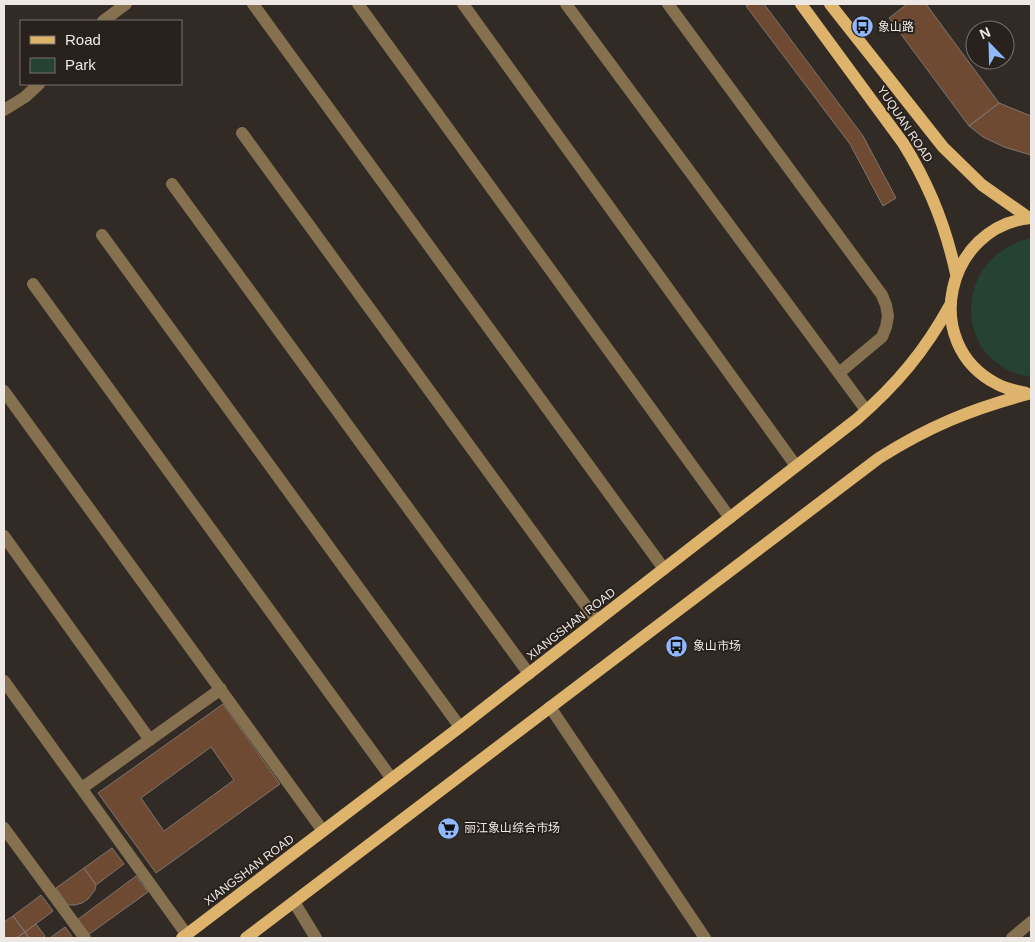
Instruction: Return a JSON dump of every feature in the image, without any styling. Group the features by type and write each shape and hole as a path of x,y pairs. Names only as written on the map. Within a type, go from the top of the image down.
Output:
{"main road":[{"name":"YUQUAN ROAD","path":"801,4 915,162 944,224 956,274"},
{"name":"YUQUAN ROAD","path":"830,4 943,147 982,184 1030,218"},
{"path":"1030,218 997,228 984,237 963,260 956,274 950,305 955,335 961,349 970,362 996,384 1011,390 1030,394"},
{"name":"XIANGSHAN ROAD","path":"185,936 460,727 866,410 911,365 939,326 950,305"},
{"path":"246,938 879,458 930,428 961,414 1030,394"}],"street":[{"path":"103,20 126,4"},
{"path":"253,4 664,569"},
{"path":"358,4 730,518"},
{"path":"463,4 796,466"},
{"path":"566,4 866,410"},
{"path":"668,4 882,295 888,316 882,337 839,373"},
{"path":"4,110 25,97 37,85"},
{"path":"242,133 597,621"},
{"path":"172,184 528,674"},
{"path":"102,234 460,727"},
{"path":"33,284 392,779"},
{"path":"4,392 324,831"},
{"path":"4,536 150,740"},
{"path":"4,681 82,788 185,936"},
{"path":"82,788 221,689"},
{"path":"550,707 705,938"},
{"path":"4,828 85,938"},
{"path":"294,902 316,938"},
{"path":"1012,938 1031,922"}],"green space":[{"path":"1031,238 1031,377 1005,368 986,353 975,332 971,310 975,287 986,266 1005,249"}],"building":[{"path":"750,4 764,4 863,136 896,198 883,206 850,144 746,6"},
{"path":"907,4 926,4 965,57 965,70 975,70 999,103 969,126 889,18"},
{"path":"999,103 1031,116 1031,155 1004,147 983,137 969,126"},
{"path":"223,704 280,784 156,873 98,793","holes":["211,747 234,780 164,831 141,798"]},
{"path":"112,848 124,864 96,885 84,868"},
{"path":"84,868 96,885 95,890 82,903 68,905 56,888"},
{"path":"136,876 148,892 88,935 77,920"},
{"path":"41,895 53,911 25,932 13,916"},
{"path":"13,916 25,932 16,938 4,938 4,922"},
{"path":"36,924 45,936 42,938 29,938 25,932"},
{"path":"65,927 73,938 50,938"},
{"path":"25,932 29,938 16,938"}],"place":[{"name":"象山路","path":"862,27"},
{"name":"象山市场","path":"677,646"},
{"name":"丽江象山综合市场","path":"448,828"}]}
